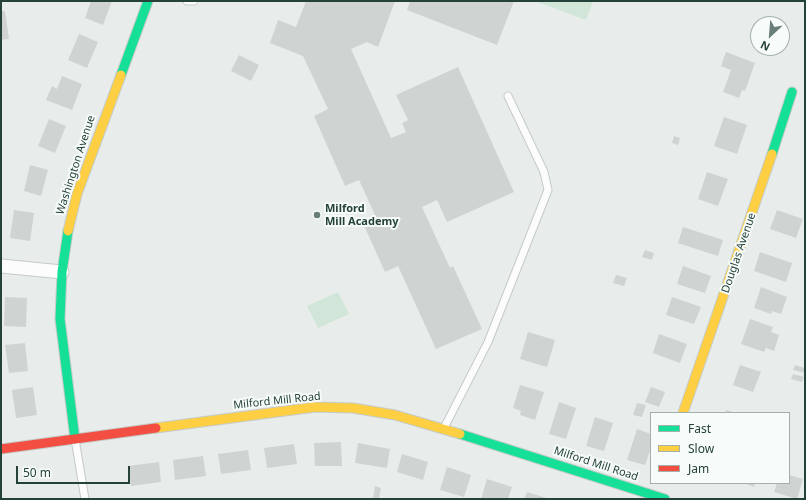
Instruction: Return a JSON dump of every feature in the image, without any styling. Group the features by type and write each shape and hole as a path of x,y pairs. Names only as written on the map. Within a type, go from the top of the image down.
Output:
{"main road":[{"name":"Washington Avenue","path":"75,439 60,319 62,272 68,230 77,194 148,1"},
{"name":"Douglas Avenue","path":"683,412 792,92"},
{"name":"Milford Mill Road","path":"1,449 315,408 353,408 395,415 659,497"}],"street":[{"path":"1,266 62,272"},
{"path":"659,484 659,497"}],"lane":[{"path":"187,1 194,1"},
{"path":"443,429 488,342 548,190 544,172 508,96"},
{"path":"75,439 85,499"}],"green space":[{"path":"535,1 593,1 586,20"},
{"path":"338,292 349,314 318,328 307,306"}],"building":[{"path":"91,1 112,1 103,25 85,18"},
{"path":"306,1 395,1 378,47 367,42 351,49 391,138 406,132 402,123 408,120 396,95 458,67 514,192 447,222 437,200 422,207 450,268 453,266 482,329 436,349 398,266 385,272 362,221 375,215 359,180 345,186 314,116 328,109 303,56 270,43 278,20 296,27"},
{"path":"410,1 514,1 497,45 407,10"},
{"path":"1,11 5,11 9,39 1,40"},
{"path":"79,34 98,42 87,68 68,60"},
{"path":"726,52 755,63 745,91 742,90 739,98 723,92 731,70 721,66"},
{"path":"239,55 259,65 251,81 231,71"},
{"path":"62,76 82,84 72,110 46,100 52,86 57,89"},
{"path":"724,117 747,125 737,154 714,146"},
{"path":"49,119 66,126 55,153 38,146"},
{"path":"674,136 680,138 678,145 672,143"},
{"path":"30,165 48,170 41,196 24,191"},
{"path":"707,172 728,179 718,206 698,199"},
{"path":"14,210 34,213 30,241 10,238"},
{"path":"777,210 803,219 796,238 770,229"},
{"path":"683,227 723,240 718,256 678,243"},
{"path":"645,250 654,253 652,260 642,257"},
{"path":"760,252 792,263 786,282 754,271"},
{"path":"683,266 711,276 705,293 677,284"},
{"path":"616,275 627,278 624,286 613,283"},
{"path":"761,287 787,297 781,314 772,311 771,314 754,308"},
{"path":"5,297 27,298 26,327 4,326"},
{"path":"672,297 701,307 694,324 666,315"},
{"path":"750,319 773,327 771,332 779,335 774,351 766,348 764,352 741,344"},
{"path":"528,332 555,340 547,367 520,359"},
{"path":"659,334 687,344 680,363 653,353"},
{"path":"25,343 28,371 9,373 5,345"},
{"path":"740,365 761,372 753,392 733,385"},
{"path":"795,365 805,368 805,373 793,370"},
{"path":"793,374 804,377 802,382 791,379"},
{"path":"520,385 544,392 535,420 520,415 521,411 513,408"},
{"path":"33,387 37,415 16,418 12,390"},
{"path":"651,387 665,392 659,407 645,402"},
{"path":"559,402 576,408 566,439 549,434"},
{"path":"637,403 646,405 642,417 633,415"},
{"path":"595,417 613,423 604,451 586,446"},
{"path":"637,429 650,434 650,451 645,465 627,460"},
{"path":"341,442 342,466 315,466 314,443"},
{"path":"358,443 390,449 387,468 355,463"},
{"path":"294,444 297,464 267,468 264,448"},
{"path":"248,450 251,470 221,474 218,454"},
{"path":"402,454 428,462 423,480 397,472"},
{"path":"203,456 206,476 175,480 173,460"},
{"path":"159,462 161,482 131,486 128,466"},
{"path":"447,467 471,475 464,497 440,490"},
{"path":"790,475 803,479 797,499 774,492 777,484 790,484"},
{"path":"487,479 512,487 508,499 481,499"},
{"path":"746,484 755,484 754,487"},
{"path":"375,486 381,488 379,499 373,498"},
{"path":"527,492 550,499 524,499"}],"traffic: fast":[{"path":"121,75 148,1"},
{"path":"772,154 792,92"},
{"path":"68,231 62,272 60,319 75,439"},
{"path":"460,434 665,499"}],"traffic: slow":[{"path":"68,231 77,194 121,75"},
{"path":"683,412 772,154"},
{"path":"156,428 315,407 353,408 395,415 460,434"}],"traffic: jam":[{"path":"1,449 156,428"}],"place":[{"name":"Milford Mill Academy","path":"317,215"}]}
